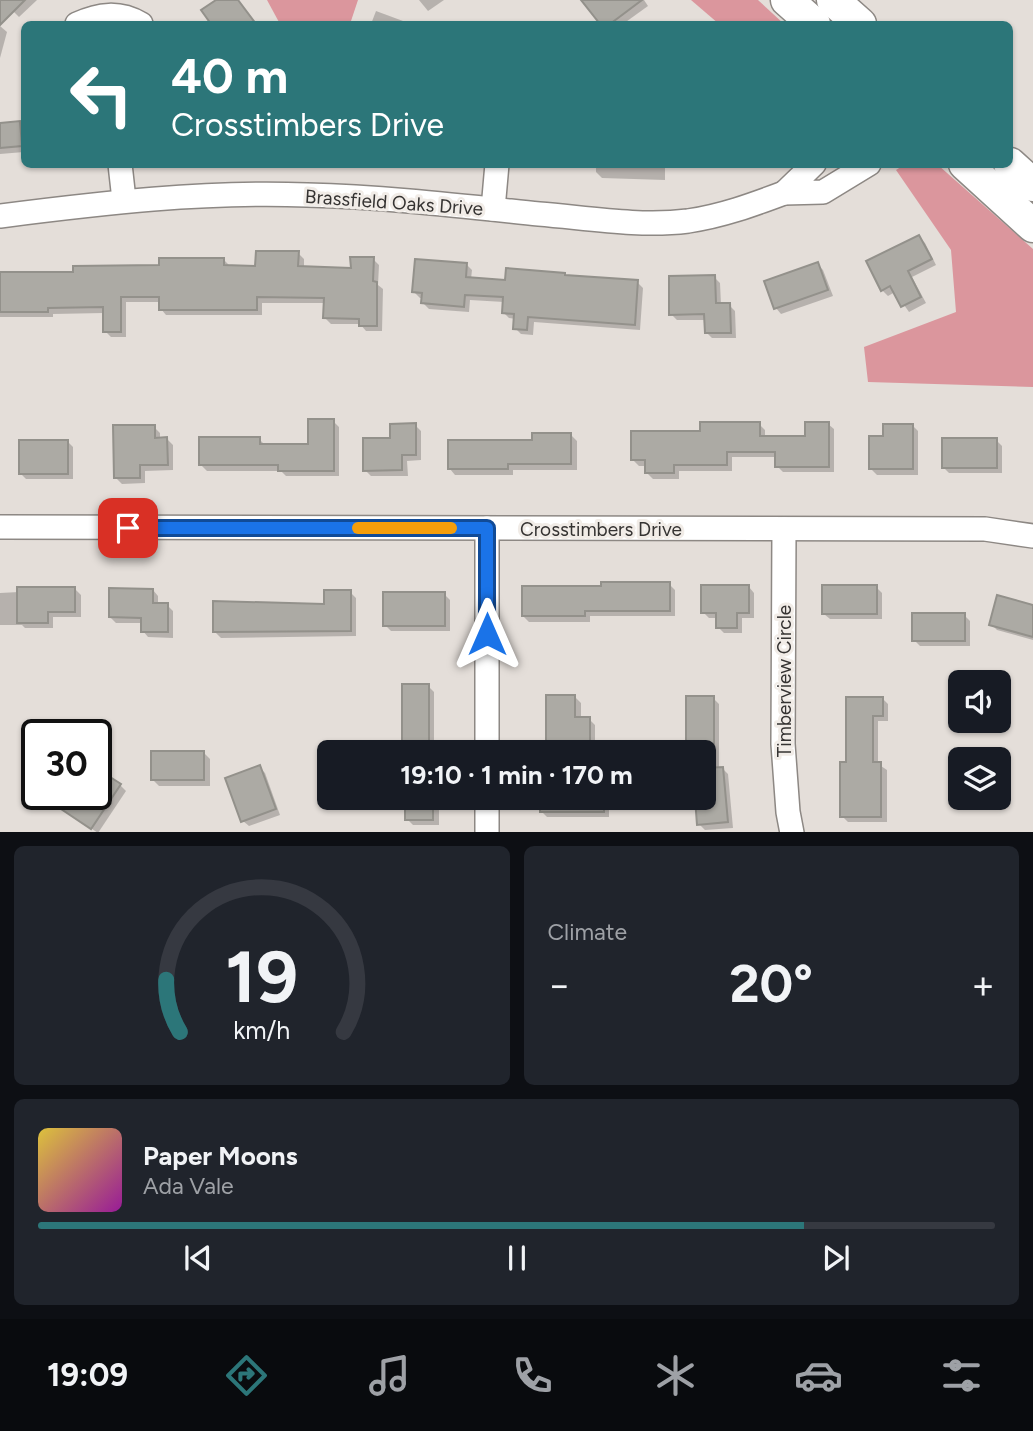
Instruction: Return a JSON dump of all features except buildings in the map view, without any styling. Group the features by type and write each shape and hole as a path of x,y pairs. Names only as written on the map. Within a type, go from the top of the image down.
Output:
{"street":[{"path":"787,0 811,21"},
{"path":"833,0 857,21"},
{"path":"84,21 112,14 136,21"},
{"path":"1013,167 1033,185"},
{"path":"120,168 124,200"},
{"path":"493,209 497,168"},
{"name":"Brassfield Oaks Drive","path":"784,193 810,168"},
{"name":"Brassfield Oaks Drive","path":"0,216 124,200 304,194 390,199 610,221 686,221 731,213 784,193 823,192 862,168"},
{"path":"969,168 1033,226"},
{"name":"Crosstimbers Drive","path":"0,527 985,529 1033,536"},
{"path":"487,528 487,740"},
{"name":"Timberview Circle","path":"784,529 783,744 792,832"},
{"path":"487,810 487,832"}],"shaded area":[{"path":"267,0 358,0 351,21 278,21"},
{"path":"691,0 758,0 781,21 716,21"},
{"path":"941,168 1033,249 1033,387 868,382 864,347 956,312 951,250 896,170"}],"slow traffic":[{"path":"358,528 451,528"}],"route":[{"path":"128,528 487,528 487,634"}]}
